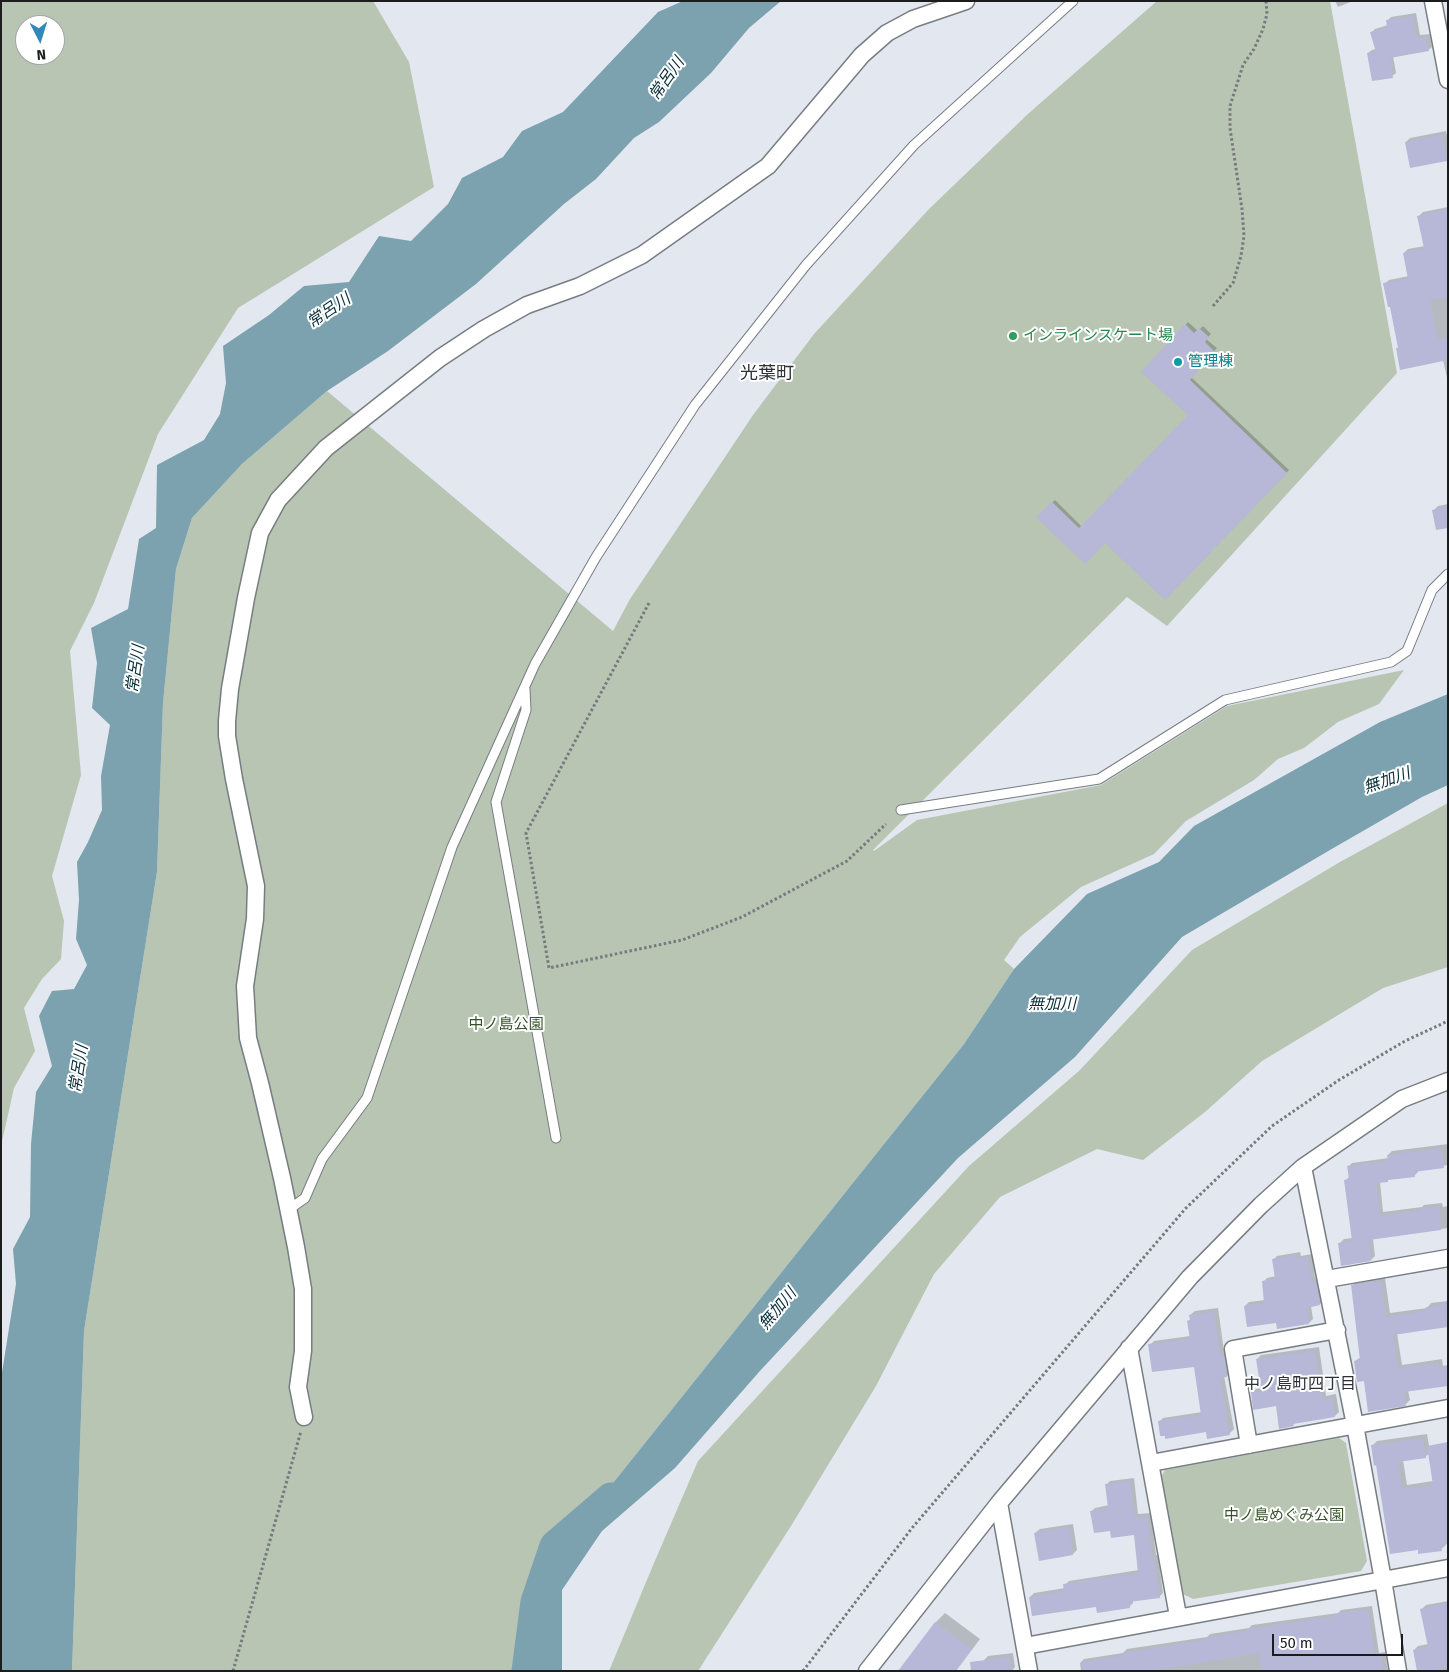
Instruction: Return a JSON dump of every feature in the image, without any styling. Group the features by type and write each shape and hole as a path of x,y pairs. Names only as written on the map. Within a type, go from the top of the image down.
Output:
{"street":[{"path":"304,1417 298,1387 304,1351 303,1289 262,1090 248,1038 245,986 255,919 256,886 234,779 227,721 232,680 260,533 278,500 326,448 440,358 527,304 580,286 642,255 768,166 862,55 887,33 913,19 966,1"},
{"path":"1433,1 1448,80"},
{"path":"867,1671 999,1503 1190,1277 1261,1205 1303,1167 1402,1099 1448,1081"},
{"path":"1303,1167 1355,1425 1398,1671"},
{"path":"1327,1279 1448,1258"},
{"path":"1249,1445 1233,1349 1337,1330"},
{"path":"1129,1348 1178,1616"},
{"path":"1151,1463 1448,1408"},
{"path":"999,1503 1029,1671"},
{"path":"1025,1646 1178,1616 1448,1568"}],"lane":[{"path":"288,1210 305,1198 322,1159 368,1098 452,847 535,664 596,557 695,405 806,265 914,145 1073,1"},
{"path":"901,810 1099,779 1225,700 1391,662 1407,651 1432,590 1448,574"},
{"path":"525,686 526,710 496,802 556,1138"}],"path":[{"path":"1213,306 1233,283 1241,256 1244,236 1230,128 1230,106 1243,65 1254,49 1263,29 1267,14 1266,1"},
{"path":"649,602 526,833 549,968 682,940 742,917 847,861 886,824"},
{"path":"803,1671 912,1528 1186,1208 1272,1126 1339,1080 1405,1041 1448,1021"},
{"path":"233,1671 304,1417"}],"green space":[{"path":"1,1 373,1 409,62 434,187 238,308 158,434 94,603 70,651 81,775 52,876 64,921 61,959 42,979 24,1008 35,1051 14,1088 1,1146"},
{"name":"中ノ島公園","path":"1157,1 1330,1 1397,373 1167,626 1127,597 873,850 917,820 1101,785 1227,706 1404,670 1379,704 1338,722 1304,748 1278,759 1254,780 1186,821 1154,854 1081,887 1020,937 1004,960 1014,969 964,1044 569,1538 511,1671 72,1671 84,1331 157,872 163,703 176,569 192,518 242,464 327,391 613,631 630,599 753,415 814,334 929,209 1029,113"},
{"path":"1448,803 1448,967 1383,988 1262,1061 1205,1112 1143,1160 1097,1149 1000,1197 934,1274 876,1386 791,1526 698,1671 609,1671 698,1461 969,1166 1080,1070 1192,950 1340,862"},
{"name":"中ノ島めぐみ公園","path":"1339,1438 1346,1443 1367,1561 1361,1571 1193,1599 1183,1594 1161,1477 1165,1470"}],"water":[{"name":"常呂川","path":"683,1 781,1 749,28 711,73 659,122 634,138 596,179 564,204 476,284 388,351 327,391 242,464 192,518 176,569 163,703 157,872 84,1331 72,1671 1,1671 1,1379 16,1284 13,1249 30,1217 31,1144 36,1092 52,1066 39,1016 52,991 74,989 87,965 76,939 79,900 77,862 102,810 101,776 110,725 92,708 97,663 91,628 128,609 139,539 156,528 157,465 204,440 220,414 226,383 223,346 269,315 304,286 349,282 379,236 411,241 448,204 462,178 503,157 522,131 563,112 658,12"},
{"name":"無加川","path":"1448,694 1448,785 1422,797 1182,937 1075,1057 958,1158 759,1372 675,1468 602,1531 562,1590 562,1671 511,1671 569,1538 964,1044 1014,969 1087,894 1159,862 1194,826 1380,722"}],"building":[{"path":"1413,16 1416,38 1426,37 1429,51 1390,58 1393,78 1372,81 1367,53 1376,52 1370,32 1387,27 1386,20"},
{"path":"1442,135 1447,161 1410,168 1405,142"},
{"path":"1448,209 1448,297 1430,300 1438,340 1448,338 1448,360 1400,370 1390,307 1388,307 1383,283 1408,279 1403,253 1424,248 1417,216"},
{"path":"1185,324 1194,333 1199,328 1209,337 1205,342 1215,352 1190,380 1287,473 1165,600 1105,543 1085,564 1036,517 1052,502 1079,528 1188,415 1141,372"},
{"path":"1448,507 1448,528 1436,530 1432,510"},
{"path":"1441,1148 1444,1168 1414,1172 1415,1177 1376,1183 1380,1216 1419,1211 1418,1209 1439,1206 1441,1230 1369,1240 1371,1261 1341,1266 1338,1243 1352,1241 1344,1180 1349,1179 1347,1166 1388,1161 1387,1155"},
{"path":"1297,1255 1297,1259 1308,1257 1312,1282 1316,1281 1319,1297 1320,1305 1307,1308 1309,1324 1277,1329 1276,1323 1247,1327 1244,1306 1264,1303 1262,1281 1275,1279 1272,1259"},
{"path":"1374,1281 1374,1283 1381,1282 1386,1317 1426,1311 1426,1307 1448,1304 1448,1327 1393,1335 1398,1368 1439,1363 1439,1369 1448,1368 1448,1386 1404,1392 1406,1406 1368,1412 1364,1381 1357,1382 1354,1361 1360,1360 1351,1285"},
{"path":"1214,1312 1220,1355 1224,1355 1227,1377 1220,1378 1230,1435 1207,1439 1206,1432 1165,1439 1165,1436 1160,1436 1158,1421 1201,1415 1194,1367 1152,1372 1148,1344 1190,1339 1187,1321 1190,1320 1189,1315"},
{"path":"1315,1351 1322,1399 1332,1398 1335,1417 1293,1424 1294,1426 1279,1429 1276,1406 1253,1410 1251,1392 1261,1391 1256,1359"},
{"path":"1423,1438 1426,1458 1398,1462 1402,1489 1433,1485 1427,1446 1448,1442 1448,1544 1441,1545 1442,1551 1418,1554 1418,1550 1390,1554 1371,1445"},
{"path":"1130,1481 1135,1518 1147,1516 1152,1558 1154,1558 1160,1598 1129,1602 1130,1608 1097,1613 1096,1607 1032,1616 1029,1597 1064,1591 1063,1584 1138,1573 1134,1535 1111,1538 1110,1531 1094,1533 1090,1511 1108,1508 1105,1484"},
{"path":"1069,1527 1073,1555 1039,1561 1034,1533"},
{"path":"1448,1603 1448,1667 1430,1671 1417,1671 1413,1650 1428,1647 1420,1609"},
{"path":"1368,1609 1375,1656 1381,1655 1383,1671 1261,1671 1259,1653 1162,1669 1162,1671 1082,1671 1081,1662 1122,1656 1122,1653 1205,1640 1205,1638 1247,1631 1246,1629 1336,1616 1335,1614"},
{"path":"935,1622 972,1649 955,1671 898,1671"},
{"path":"1009,1657 1011,1671 971,1671 970,1662"}],"waterway":[{"name":"無加川","path":"527,1671 536,1602 555,1546 611,1498"}],"place":[{"name":"インラインスケート場","path":"1013,336"},
{"name":"管理棟","path":"1178,362"}],"district":[{"name":"光葉町","path":"767,374"},
{"name":"中ノ島町四丁目","path":"1300,1385"}]}
